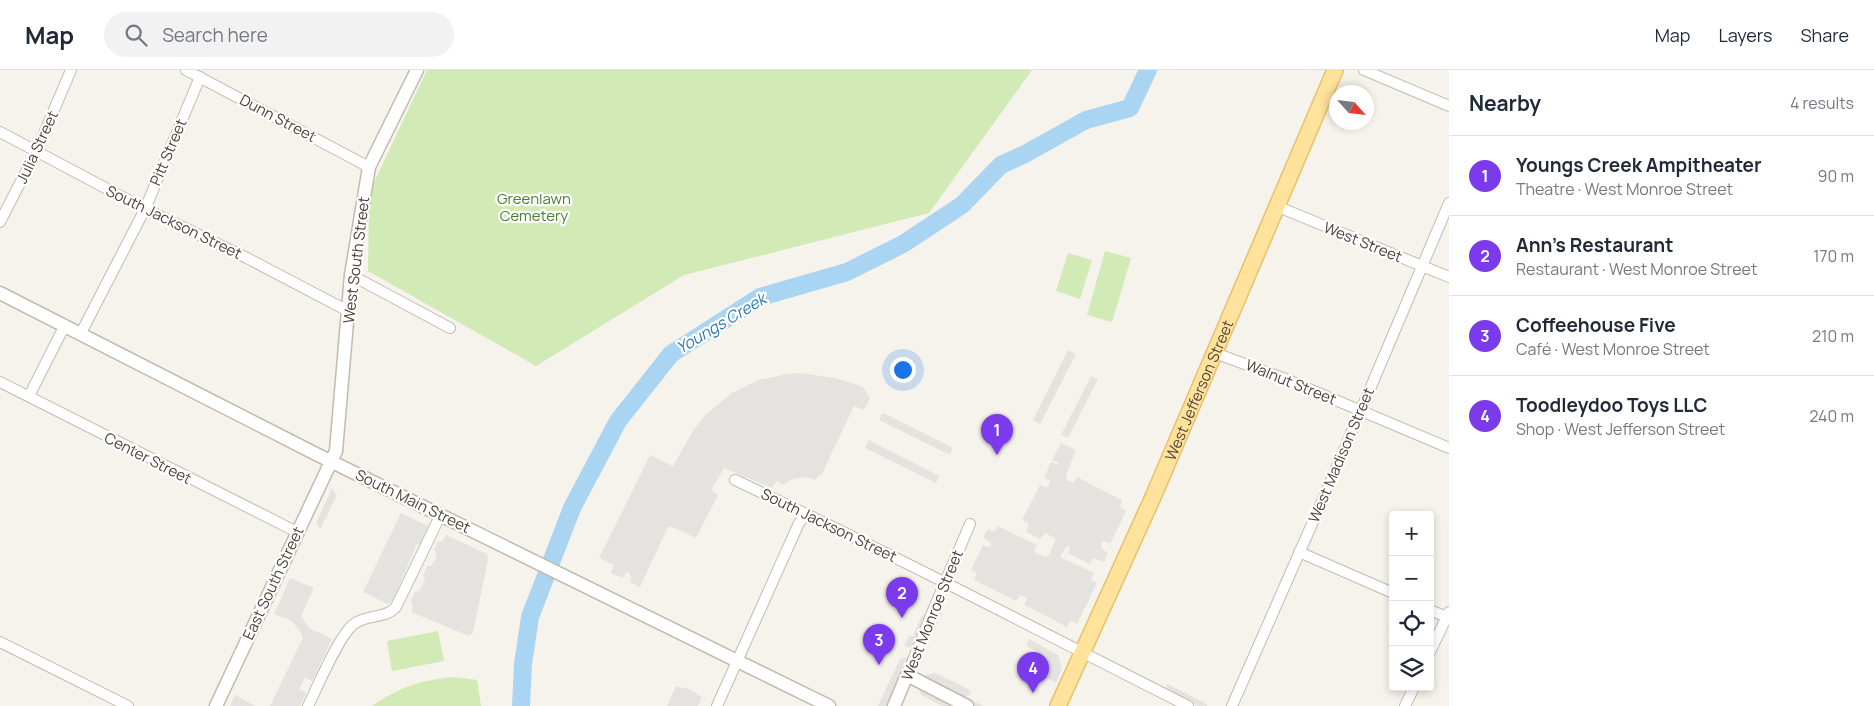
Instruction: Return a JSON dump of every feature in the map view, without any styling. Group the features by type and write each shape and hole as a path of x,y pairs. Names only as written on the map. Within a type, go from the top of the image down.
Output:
{"main road":[{"name":"West Jefferson Street","path":"1058,706 1215,353 1335,70"}],"street":[{"name":"Julia Street","path":"0,222 36,152 71,70"},
{"name":"Dunn Street","path":"186,70 369,166"},
{"name":"West South Street","path":"332,461 337,445 351,276 369,166 417,70"},
{"path":"1364,70 1449,106"},
{"name":"Pitt Street","path":"82,333 145,209 200,77"},
{"name":"South Jackson Street","path":"0,132 145,209 247,258 348,311"},
{"name":"West Madison Street","path":"1232,706 1330,483 1449,203"},
{"name":"West Street","path":"1276,206 1449,277"},
{"path":"351,276 450,328"},
{"name":"South Main Street","path":"0,293 332,461 829,706"},
{"path":"29,396 65,325"},
{"name":"Walnut Street","path":"1215,353 1288,380 1449,448"},
{"name":"Center Street","path":"0,382 297,532"},
{"name":"East South Street","path":"216,706 332,461"},
{"name":"South Jackson Street","path":"735,480 808,514 1083,651 1188,706"},
{"path":"308,706 344,634 354,623 392,612 396,607 441,514"},
{"path":"716,706 799,523 808,514"},
{"name":"West Monroe Street","path":"894,706 970,524"},
{"path":"1299,552 1389,592"},
{"path":"1433,646 1448,616 1434,611"},
{"path":"0,642 128,706"},
{"path":"908,676 967,706"},
{"path":"1406,706 1412,691"}],"green space":[{"name":"Greenlawn Cemetery","path":"427,70 1032,70 929,213 684,275 536,366 368,271 369,193"},
{"path":"1105,251 1131,258 1112,322 1087,315"},
{"path":"1068,253 1092,260 1080,299 1056,291"},
{"path":"438,631 444,661 392,671 387,641"},
{"path":"454,677 477,680 481,706 372,706 401,689 421,682"}],"shaded area":[{"path":"1068,350 1076,354 1040,424 1033,420"},
{"path":"801,373 835,378 858,385 864,388 870,398 864,410 854,406 821,476 819,475 815,480 806,477 793,479 782,485 777,481 772,488 724,468 712,489 718,495 696,538 668,527 640,587 630,582 631,577 628,572 622,578 611,573 614,565 599,558 650,455 673,466 694,429 705,415 732,393 758,380"},
{"path":"1091,376 1098,379 1068,438 1061,435"},
{"path":"883,413 953,448 950,455 879,420"},
{"path":"869,440 939,476 936,483 865,448"},
{"path":"1061,443 1076,450 1066,475 1067,480 1073,483 1077,477 1122,500 1120,507 1126,511 1110,544 1104,541 1101,543 1102,549 1108,553 1104,562 1093,558 1090,564 1068,553 1069,546 1066,547 1060,557 1094,573 1091,580 1097,583 1077,624 1070,621 1067,627 1024,605 1027,598 1020,595 1016,601 974,580 977,573 971,570 983,545 991,546 990,542 983,538 988,529 994,532 998,526 1037,545 1034,550 1036,553 1046,557 1049,555 1056,539 1045,533 1040,539 1026,532 1029,524 1022,520 1040,485 1046,488 1049,485 1050,481 1044,478 1051,462 1059,465 1059,463 1052,460"},
{"path":"332,488 337,495 320,530 316,523"},
{"path":"401,513 428,526 420,544 417,544 392,602 387,604 363,592"},
{"path":"446,535 487,554 488,560 473,633 469,636 411,612 413,606 411,601 415,592 419,591 424,582 425,578 423,576 427,566 431,566 436,558 434,550 438,541 442,542"},
{"path":"290,578 314,588 301,616 309,628 332,639 312,681 305,677 299,689 306,693 300,706 270,706 303,638 292,621 274,614"},
{"path":"939,612 942,613 926,649 923,648"},
{"path":"923,614 926,615 911,648 904,646 909,636 915,636 913,635"},
{"path":"1029,639 1058,655 1062,669 1056,683 1030,670 1039,652 1026,646"},
{"path":"910,657 888,706 878,706 900,659"},
{"path":"935,673 970,690 971,694 966,697 983,706 942,706 921,695 917,685 921,676"},
{"path":"1166,683 1207,704 1207,706 1197,706 1167,690"},
{"path":"676,686 683,689 685,687 702,697 698,706 667,706"},
{"path":"235,695 255,706 230,706"}],"waterway":[{"name":"Youngs Creek","path":"521,706 523,664 530,617 572,508 618,421 671,354 760,297 847,272 903,244 962,205 1001,165 1025,154 1086,120 1130,108 1148,70"}],"place":[{"name":"Youngs Creek Ampitheater","path":"997,455"},
{"name":"Ann's Restaurant","path":"902,618"},
{"name":"Coffeehouse Five","path":"879,665"},
{"name":"Toodleydoo Toys LLC","path":"1033,693"}]}
